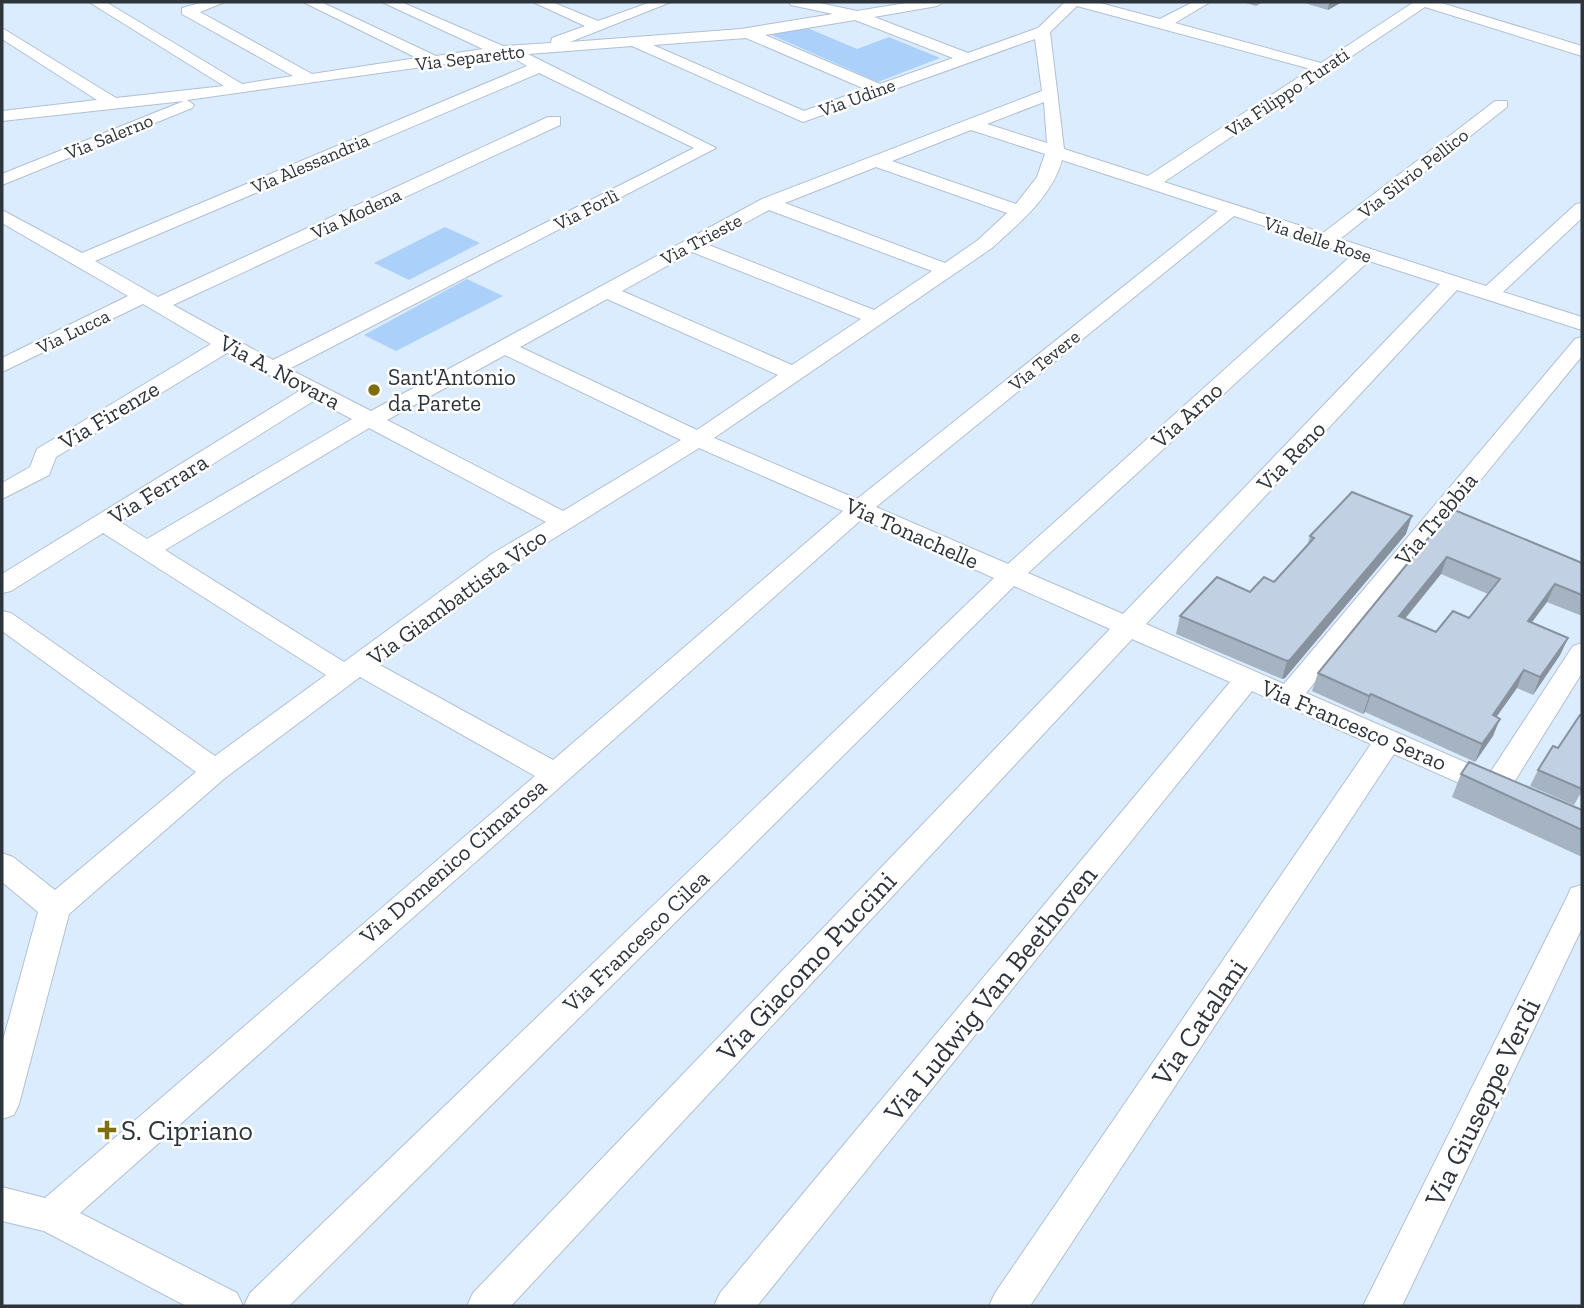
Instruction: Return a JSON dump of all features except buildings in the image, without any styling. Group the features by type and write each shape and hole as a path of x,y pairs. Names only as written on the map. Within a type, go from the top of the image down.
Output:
{"street":[{"path":"96,2 240,89"},
{"path":"217,2 187,11 310,79"},
{"path":"310,2 435,61"},
{"name":"Via Forlì","path":"272,369 707,148 537,58 507,51 389,2"},
{"path":"540,2 598,26"},
{"name":"Via Alessandria","path":"81,260 537,58 598,26 664,2"},
{"path":"796,2 856,15 965,57"},
{"name":"Via Separetto","path":"537,58 744,33 937,2"},
{"path":"1055,151 1041,43 1043,31 1073,2"},
{"path":"1080,2 1323,68"},
{"path":"1162,24 1203,2"},
{"path":"1424,2 1582,51"},
{"name":"Via Filippo Turati","path":"1150,183 1424,2"},
{"path":"634,13 660,18"},
{"path":"687,23 744,33 878,89"},
{"name":"Via Udine","path":"637,44 803,117 1043,31"},
{"path":"2,32 114,104"},
{"name":"Via Separetto","path":"2,116 217,92 507,51"},
{"name":"Via Salerno","path":"2,180 217,92"},
{"name":"Via Trieste","path":"369,419 768,203 1049,94"},
{"name":"Via Silvio Pellico","path":"1325,241 1501,104"},
{"name":"Via Modena","path":"151,300 554,121"},
{"name":"Via delle Rose","path":"970,124 1582,324"},
{"name":"Via Giambattista Vico","path":"55,908 215,771 354,671 502,559 698,439 985,244 1021,212 1041,184 1055,151"},
{"path":"875,162 1021,212"},
{"path":"768,203 946,270"},
{"name":"Via Tevere","path":"858,510 1230,210"},
{"path":"1489,294 1580,212"},
{"name":"Via A. Novara","path":"2,215 226,344 564,522"},
{"path":"2,240 24,230"},
{"path":"690,244 875,318"},
{"name":"Via Arno","path":"1010,576 1365,254"},
{"name":"Via Reno","path":"1126,626 1313,433 1453,282"},
{"path":"605,291 794,374"},
{"name":"Via Lucca","path":"2,366 151,300"},
{"name":"Via Trebbia","path":"1289,696 1582,343"},
{"name":"Via Firenze","path":"2,492 41,470 45,454 226,344"},
{"name":"Via Tonachelle","path":"504,347 698,439 1126,626"},
{"name":"Via Ferrara","path":"2,585 314,391"},
{"path":"147,550 369,419"},
{"name":"Via Domenico Cimarosa","path":"50,1216 553,773 858,510"},
{"path":"104,523 354,671 553,773"},
{"name":"Via Francesco Cilea","path":"263,1306 1010,576"},
{"path":"2,618 215,771"},
{"name":"Via Francesco Serao","path":"1126,626 1390,738 1509,792 1582,652"},
{"name":"Via Giacomo Puccini","path":"486,1306 1126,626"},
{"name":"Via Ludwig Van Beethoven","path":"733,1306 1247,679"},
{"name":"Via Catalani","path":"1008,1306 1390,738"},
{"path":"2,865 55,908 2,1104"},
{"name":"Via Giuseppe Verdi","path":"1382,1306 1582,897"},
{"path":"2,1204 50,1216 224,1306"}],"shaded area":[{"path":"805,27 857,49 889,37 940,58 878,82 767,33"},
{"path":"445,227 480,243 409,280 374,263"},
{"path":"467,279 503,296 396,351 364,335"}],"place":[{"name":"Sant'Antonio da Parete","path":"374,390"},
{"name":"S. Cipriano","path":"107,1130"}]}
